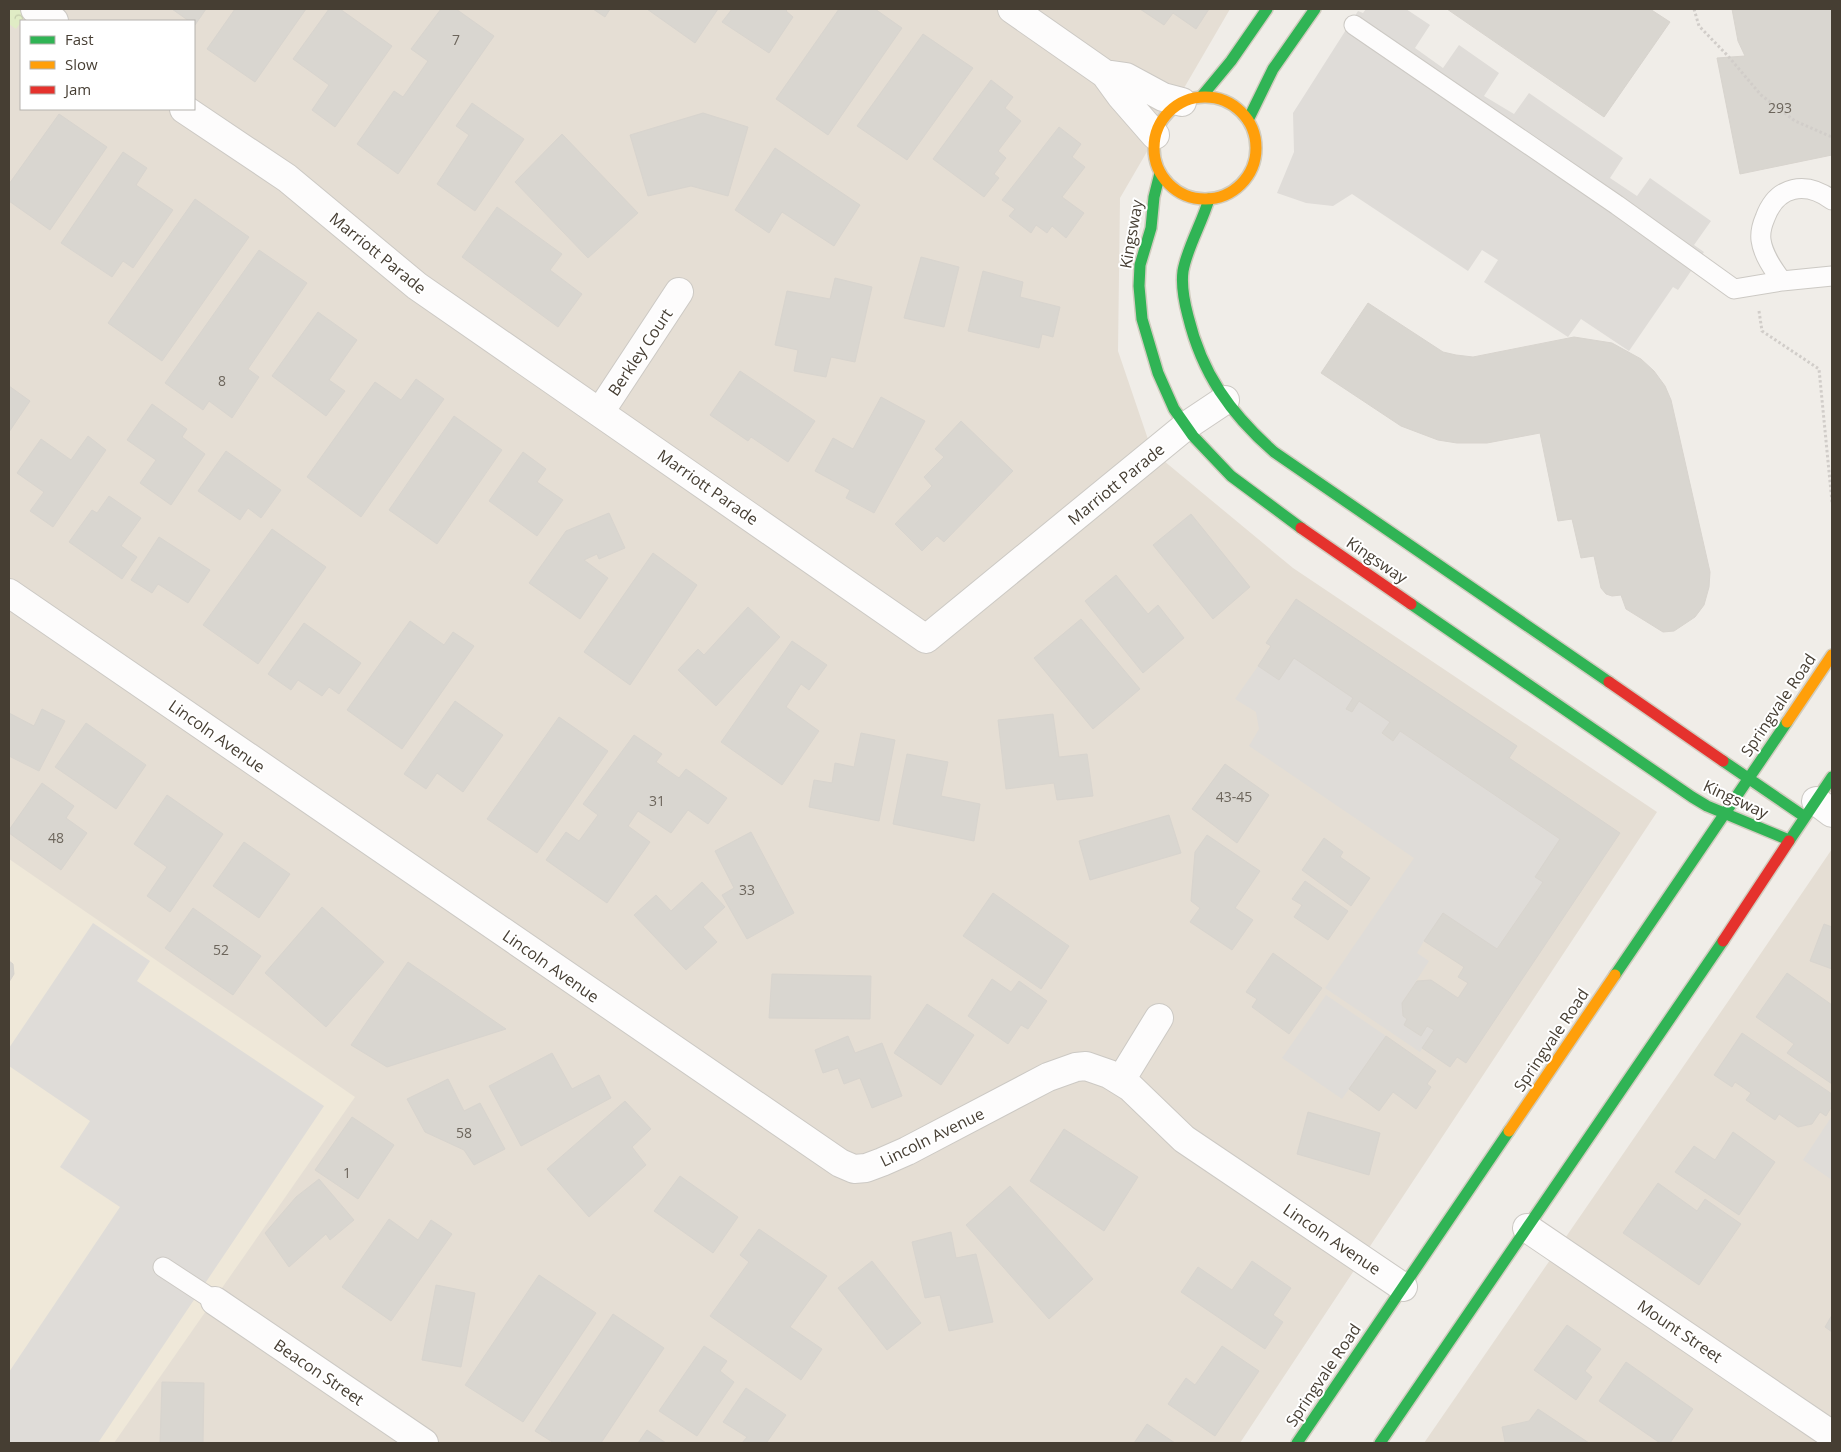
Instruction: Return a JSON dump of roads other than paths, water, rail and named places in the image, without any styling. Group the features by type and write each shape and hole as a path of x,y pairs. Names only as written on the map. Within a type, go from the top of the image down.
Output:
{"main road":[{"path":"1192,99 1220,98 1236,107 1248,120 1255,134 1257,150 1254,166 1247,179 1236,189 1223,196 1209,199 1194,198 1180,193 1169,184 1160,173 1154,154 1155,135 1160,121 1170,110 1192,99 1231,61 1267,9"},
{"path":"1248,120 1273,69 1315,9"},
{"name":"Kingsway","path":"1160,173 1154,197 1151,228 1140,265 1140,303 1145,334 1158,373 1174,409 1210,456 1252,493 1692,797 1724,814 1789,840"},
{"name":"Kingsway","path":"1209,199 1186,258 1182,279 1185,304 1203,365 1224,400 1248,430 1274,452 1748,778 1818,811"},
{"name":"Springvale Road","path":"1296,1443 1832,655"},
{"path":"1380,1443 1749,903 1789,840 1818,811 1832,777"}],"street":[{"path":"35,9 52,20"},
{"path":"1012,9 1105,74 1121,96 1155,135"},
{"path":"1105,74 1126,77 1163,97 1192,99"},
{"name":"Marriott Parade","path":"185,110 287,178 417,286 926,639 1186,426 1224,400"},
{"name":"Berkley Court","path":"600,412 679,292"},
{"name":"Lincoln Avenue","path":"9,593 840,1163 854,1169 866,1168 882,1162 907,1151 1048,1077 1076,1067 1086,1066 1098,1069 1121,1080 1184,1139 1403,1287"},
{"path":"1121,1080 1159,1018"},
{"name":"Mount Street","path":"1527,1228 1832,1434"},
{"name":"Beacon Street","path":"215,1301 424,1443"}],"lane":[{"path":"1354,26 1734,288 1832,276"},
{"path":"1782,281 1766,256 1760,238 1762,226 1771,203 1780,195 1796,188 1809,188 1823,193 1832,200"},
{"path":"163,1267 215,1301"}]}
